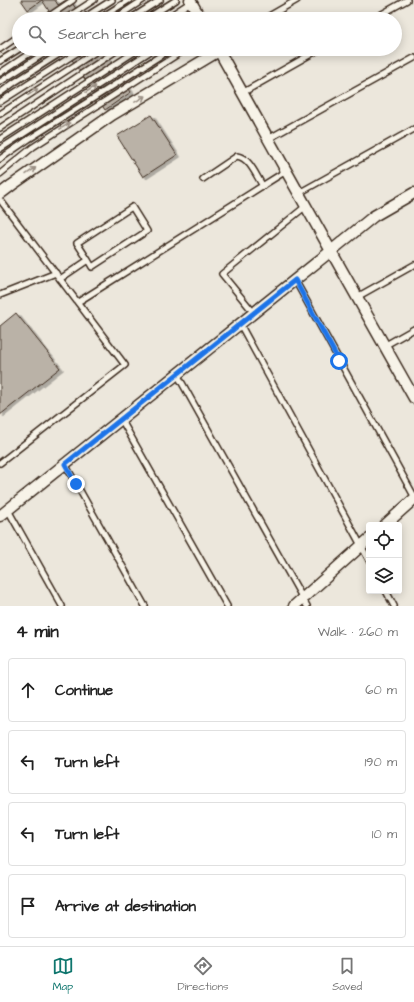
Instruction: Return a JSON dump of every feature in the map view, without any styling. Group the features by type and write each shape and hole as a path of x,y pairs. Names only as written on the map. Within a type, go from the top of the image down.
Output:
{"street":[{"path":"191,1 197,12"},
{"path":"1,198 12,185 112,116 208,56"},
{"path":"221,56 384,346 413,394"},
{"path":"4,513 374,216 414,193"},
{"path":"388,522 414,499"},
{"path":"294,606 305,602 365,543"}],"lane":[{"path":"55,12 73,0"},
{"path":"76,12 94,0"},
{"path":"93,12 112,0"},
{"path":"110,12 129,0"},
{"path":"125,12 143,0"},
{"path":"141,12 160,0"},
{"path":"157,12 176,0"},
{"path":"276,12 297,0"},
{"path":"386,12 407,0"},
{"path":"175,12 191,1"},
{"path":"0,49 12,41"},
{"path":"0,61 12,53"},
{"path":"0,73 26,56"},
{"path":"0,82 40,56"},
{"path":"0,93 56,56"},
{"path":"0,102 72,56"},
{"path":"0,114 89,56"},
{"path":"0,128 108,56"},
{"path":"0,139 128,56"},
{"path":"0,148 143,56"},
{"path":"0,159 160,56"},
{"path":"0,174 32,147 175,56"},
{"path":"242,93 308,56"},
{"path":"268,139 414,58"},
{"path":"299,193 414,129"},
{"path":"203,179 237,156 242,157 248,162 262,186"},
{"path":"78,302 286,171"},
{"path":"0,463 125,365 1,198"},
{"path":"254,313 222,274 306,206"},
{"path":"132,207 148,231 92,267 88,260 77,243 132,207"},
{"path":"60,279 88,260"},
{"path":"357,297 414,265"},
{"path":"0,295 56,273"},
{"path":"295,280 414,496"},
{"path":"240,324 365,543 369,558"},
{"path":"384,346 414,329"},
{"path":"177,374 305,602"},
{"path":"121,419 227,606"},
{"path":"65,464 144,606"},
{"path":"4,513 62,606"},
{"path":"388,594 394,606"}],"building":[{"path":"21,0 42,0 28,10"},
{"path":"42,0 55,0 58,5 66,0 70,0 78,12 48,12 49,11"},
{"path":"70,56 107,56 131,92 105,110"},
{"path":"151,115 177,155 143,177 117,136"},
{"path":"16,313 60,368 0,415 0,326"}],"route":[{"path":"76,484 65,464 295,280 339,361"}]}
